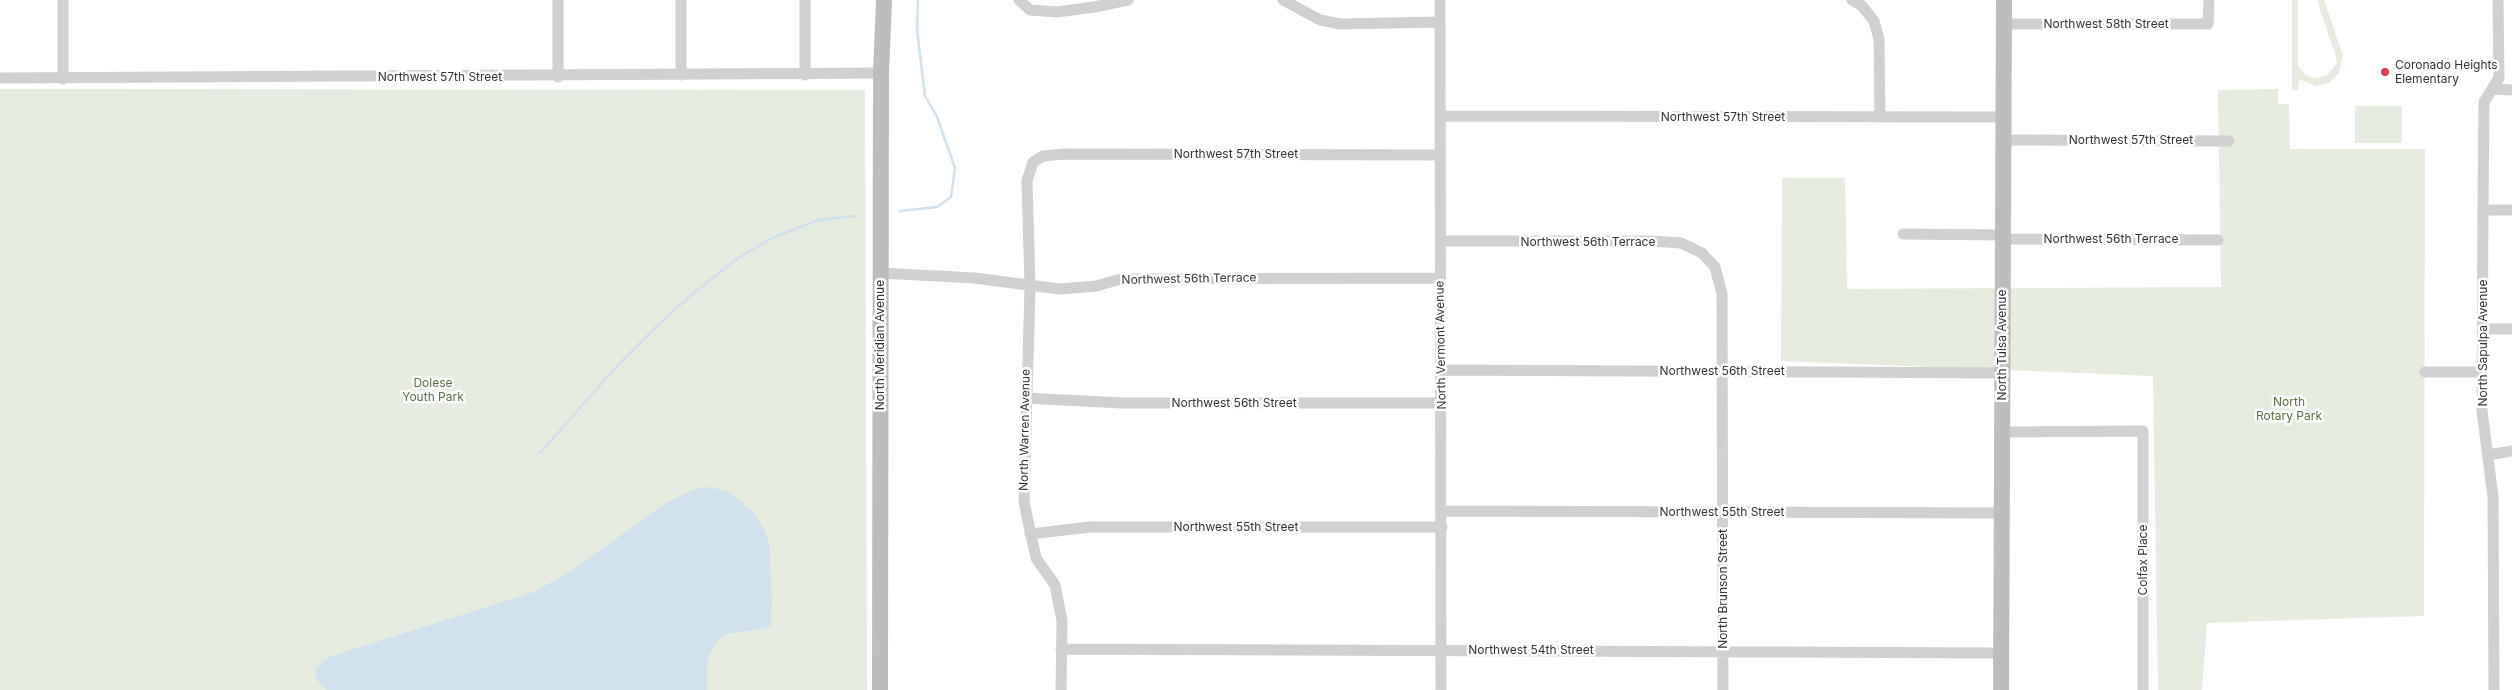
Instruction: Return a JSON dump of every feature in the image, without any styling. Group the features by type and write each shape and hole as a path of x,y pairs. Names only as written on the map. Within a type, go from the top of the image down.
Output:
{"street":[{"path":"63,0 63,79"},
{"path":"558,0 558,76"},
{"path":"681,0 681,75"},
{"path":"805,75 806,0"},
{"name":"North Meridian Avenue","path":"880,690 881,74 884,0"},
{"path":"1019,0 1030,10 1057,12 1094,8 1128,0"},
{"path":"1283,0 1320,20 1340,24 1440,22"},
{"name":"North Vermont Avenue","path":"1440,0 1442,116 1440,155 1442,241 1440,278 1442,404 1441,690"},
{"path":"1852,0 1862,6 1874,21 1879,39 1880,117"},
{"name":"North Tulsa Avenue","path":"2001,690 2004,0"},
{"name":"Northwest 58th Street","path":"2004,24 2208,24 2208,0"},
{"name":"North Sapulpa Avenue","path":"2494,690 2493,506 2482,411 2482,372 2484,102 2494,89 2498,78 2498,0"},
{"name":"Northwest 57th Street","path":"0,78 881,74"},
{"path":"2494,89 2512,90"},
{"name":"Northwest 57th Street","path":"1442,116 2004,117"},
{"name":"Northwest 57th Street","path":"2004,140 2229,140"},
{"name":"Northwest 57th Street","path":"1033,162 1043,156 1066,154 1440,155"},
{"name":"North Warren Avenue","path":"1033,162 1028,181 1030,287 1025,398 1024,502 1036,558 1055,585 1062,621 1062,690"},
{"path":"2483,210 2512,210"},
{"name":"Northwest 56th Terrace","path":"1903,234 2218,240"},
{"name":"Northwest 56th Terrace","path":"1442,241 1651,241 1682,244 1702,253"},
{"name":"North Brunson Street","path":"1702,253 1715,267 1722,294 1723,690"},
{"name":"Northwest 56th Terrace","path":"880,273 974,278 1030,287 1060,289 1096,286 1121,279 1440,278"},
{"path":"2483,329 2512,329"},
{"name":"Northwest 56th Street","path":"1441,370 2002,373"},
{"path":"2425,372 2482,372"},
{"name":"Northwest 56th Street","path":"1025,398 1122,402 1442,404"},
{"name":"Colfax Place","path":"2002,432 2143,431 2143,690"},
{"path":"2488,455 2512,452"},
{"name":"Northwest 55th Street","path":"1442,511 2001,513"},
{"name":"Northwest 55th Street","path":"1030,534 1090,527 1442,527"},
{"name":"Northwest 54th Street","path":"1061,649 2001,653"}],"green space":[{"path":"2292,0 2298,0 2298,66 2306,75 2313,78 2326,76 2337,61 2317,0 2324,0 2343,55 2339,73 2329,83 2316,86 2299,79 2298,90 2292,90"},
{"name":"Dolese Youth Park","path":"0,89 865,90 867,690 0,690"},
{"name":"North Rotary Park","path":"2278,89 2278,104 2289,104 2290,149 2425,149 2424,616 2207,623 2202,690 2158,690 2153,376 1781,361 1782,178 1845,178 1847,289 2221,287 2218,90"},
{"path":"2355,106 2402,106 2402,143 2355,143"}],"water":[{"path":"709,487 726,491 734,496 753,512 764,530 769,543 772,605 770,626 767,628 725,634 715,643 707,660 707,690 327,690 316,679 315,669 329,657 534,592 571,571 666,503 695,489"}],"waterway":[{"path":"900,211 937,207 951,197 955,168 937,117 925,96 917,29 918,0"},
{"path":"540,453 618,365 658,325 691,295 738,258 774,237 819,220 855,216"}],"place":[{"name":"Coronado Heights Elementary","path":"2385,72"}]}
